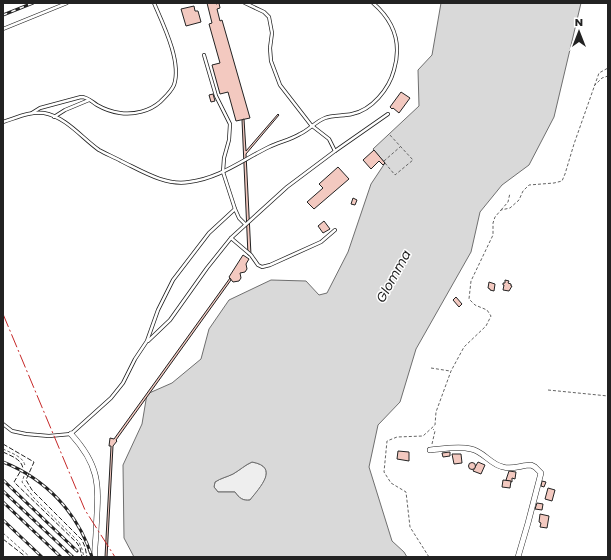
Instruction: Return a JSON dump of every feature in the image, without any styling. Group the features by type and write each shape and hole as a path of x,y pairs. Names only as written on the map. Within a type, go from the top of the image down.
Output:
{"street":[{"path":"71,434 86,454 96,475 98,488 95,557"},
{"path":"430,450 472,449 479,452 496,465 504,468 531,465 539,470 541,473 518,557"}],"lane":[{"path":"3,29 67,3"},
{"path":"3,122 32,113 40,108 80,97 84,97 109,111 122,113 142,112 155,106 174,85 176,75 170,40 154,3"},
{"path":"245,3 264,12 269,17 272,33 270,48 271,61 280,85 312,125 329,139 335,151"},
{"path":"32,113 45,114 60,120 100,151 149,175 173,182 188,182 207,178 223,172 268,147 301,134 312,125 326,117 354,114 366,108 383,93 392,78 397,58 397,41 391,24 383,12 372,3"},
{"path":"204,55 216,96 230,124 229,140 224,158 223,172 235,209 239,218 245,224"},
{"path":"54,117 64,110 90,100"},
{"path":"3,424 12,431 26,434 49,436 71,434 111,398 123,383 135,359 147,341 170,320 207,268 231,238 287,187 388,114"},
{"path":"147,341 158,310 173,280 209,233 235,209"},
{"path":"231,238 251,255 258,265 262,267 270,265 321,242 335,230"}],"path":[{"path":"501,210 510,208 519,200 523,191 529,185 562,181 599,73 608,68"},
{"path":"594,87 602,78 608,76"},
{"path":"389,134 401,146 413,160 395,175 384,162 401,146"},
{"path":"429,557 410,527 406,492 391,483 384,472 387,441 397,437 423,436 435,425 436,412 451,371 464,346 486,326 491,316 487,310 475,305 469,299 471,281 493,235 493,223 495,217 508,202 510,193"},
{"path":"505,206 510,208"},
{"path":"431,368 451,371"},
{"path":"548,390 608,396"},
{"path":"430,450 435,431 432,428"},
{"path":"3,449 19,458 26,464 25,468"},
{"path":"24,476 22,482 34,498 79,542 84,557"},
{"path":"3,533 30,557"}],"shaded area":[{"path":"252,462 265,468 266,473 262,484 250,500 241,499 235,492 218,492 214,487 215,482 233,474"}],"water":[{"name":"Glomma","path":"441,3 581,3 554,117 529,165 502,185 480,212 471,252 416,349 400,402 378,425 369,467 392,541 404,552 407,557 134,557 124,538 123,465 142,424 147,394 172,383 201,359 209,329 229,300 271,280 306,281 319,295 327,293 348,252 371,184 385,163 373,149 419,106 418,70 432,55","holes":["252,462 265,468 265,478 250,500 241,499 235,492 218,492 214,487 215,482 233,474 249,463"]}],"building":[{"path":"207,3 219,3 220,8 217,9 220,21 222,20 250,118 236,121 228,92 220,94 212,65 220,63 209,24 212,23"},
{"path":"194,6 195,11 198,11 201,22 186,26 181,9"},
{"path":"401,92 410,98 399,113 390,107"},
{"path":"213,94 215,101 211,102 209,95"},
{"path":"278,114 279,115 246,154 251,255 248,255 242,120 244,119 246,151"},
{"path":"374,150 385,163 383,165 379,161 371,169 363,160"},
{"path":"338,167 349,179 314,209 307,202 323,188 319,184"},
{"path":"353,198 357,200 355,205 351,204"},
{"path":"324,221 330,229 323,233 318,226"},
{"path":"243,255 249,259 246,264 247,269 245,272 240,273 241,278 239,281 233,282 229,277"},
{"path":"230,278 231,280 113,446 107,557 105,557 111,446 109,446 110,438 114,439"},
{"path":"505,280 509,281 508,283 512,286 509,291 503,290 503,283 505,283"},
{"path":"489,282 495,284 494,291 488,288"},
{"path":"456,297 462,304 459,307 453,300"},
{"path":"398,451 409,452 409,461 397,459"},
{"path":"450,452 450,456 443,457 442,453"},
{"path":"452,454 461,454 462,463 454,464"},
{"path":"472,462 475,463 475,469 472,470 469,469 468,466 469,463"},
{"path":"478,462 485,465 481,474 473,471"},
{"path":"509,471 516,472 515,479 512,478 512,482 506,480"},
{"path":"503,480 511,481 510,488 502,487"},
{"path":"542,481 546,482 544,487 541,486"},
{"path":"548,488 555,490 552,501 545,499"},
{"path":"537,503 543,504 542,510 535,509"},
{"path":"540,514 549,516 547,528 540,527"}],"railway":[{"path":"3,15 33,3"},
{"path":"3,462 19,469 33,478 58,499 78,526 92,557"},
{"path":"3,480 77,551"},
{"path":"3,491 73,557"},
{"path":"3,502 61,557"},
{"path":"3,520 42,557"}],"fence":[{"path":"3,444 34,462 26,480 32,490 82,540 87,557"},
{"path":"3,452 18,460 23,469"},
{"path":"20,472 14,482 77,543 82,557"},
{"path":"3,539 26,557"}],"power":[{"path":"3,314 85,510 115,557"}]}
